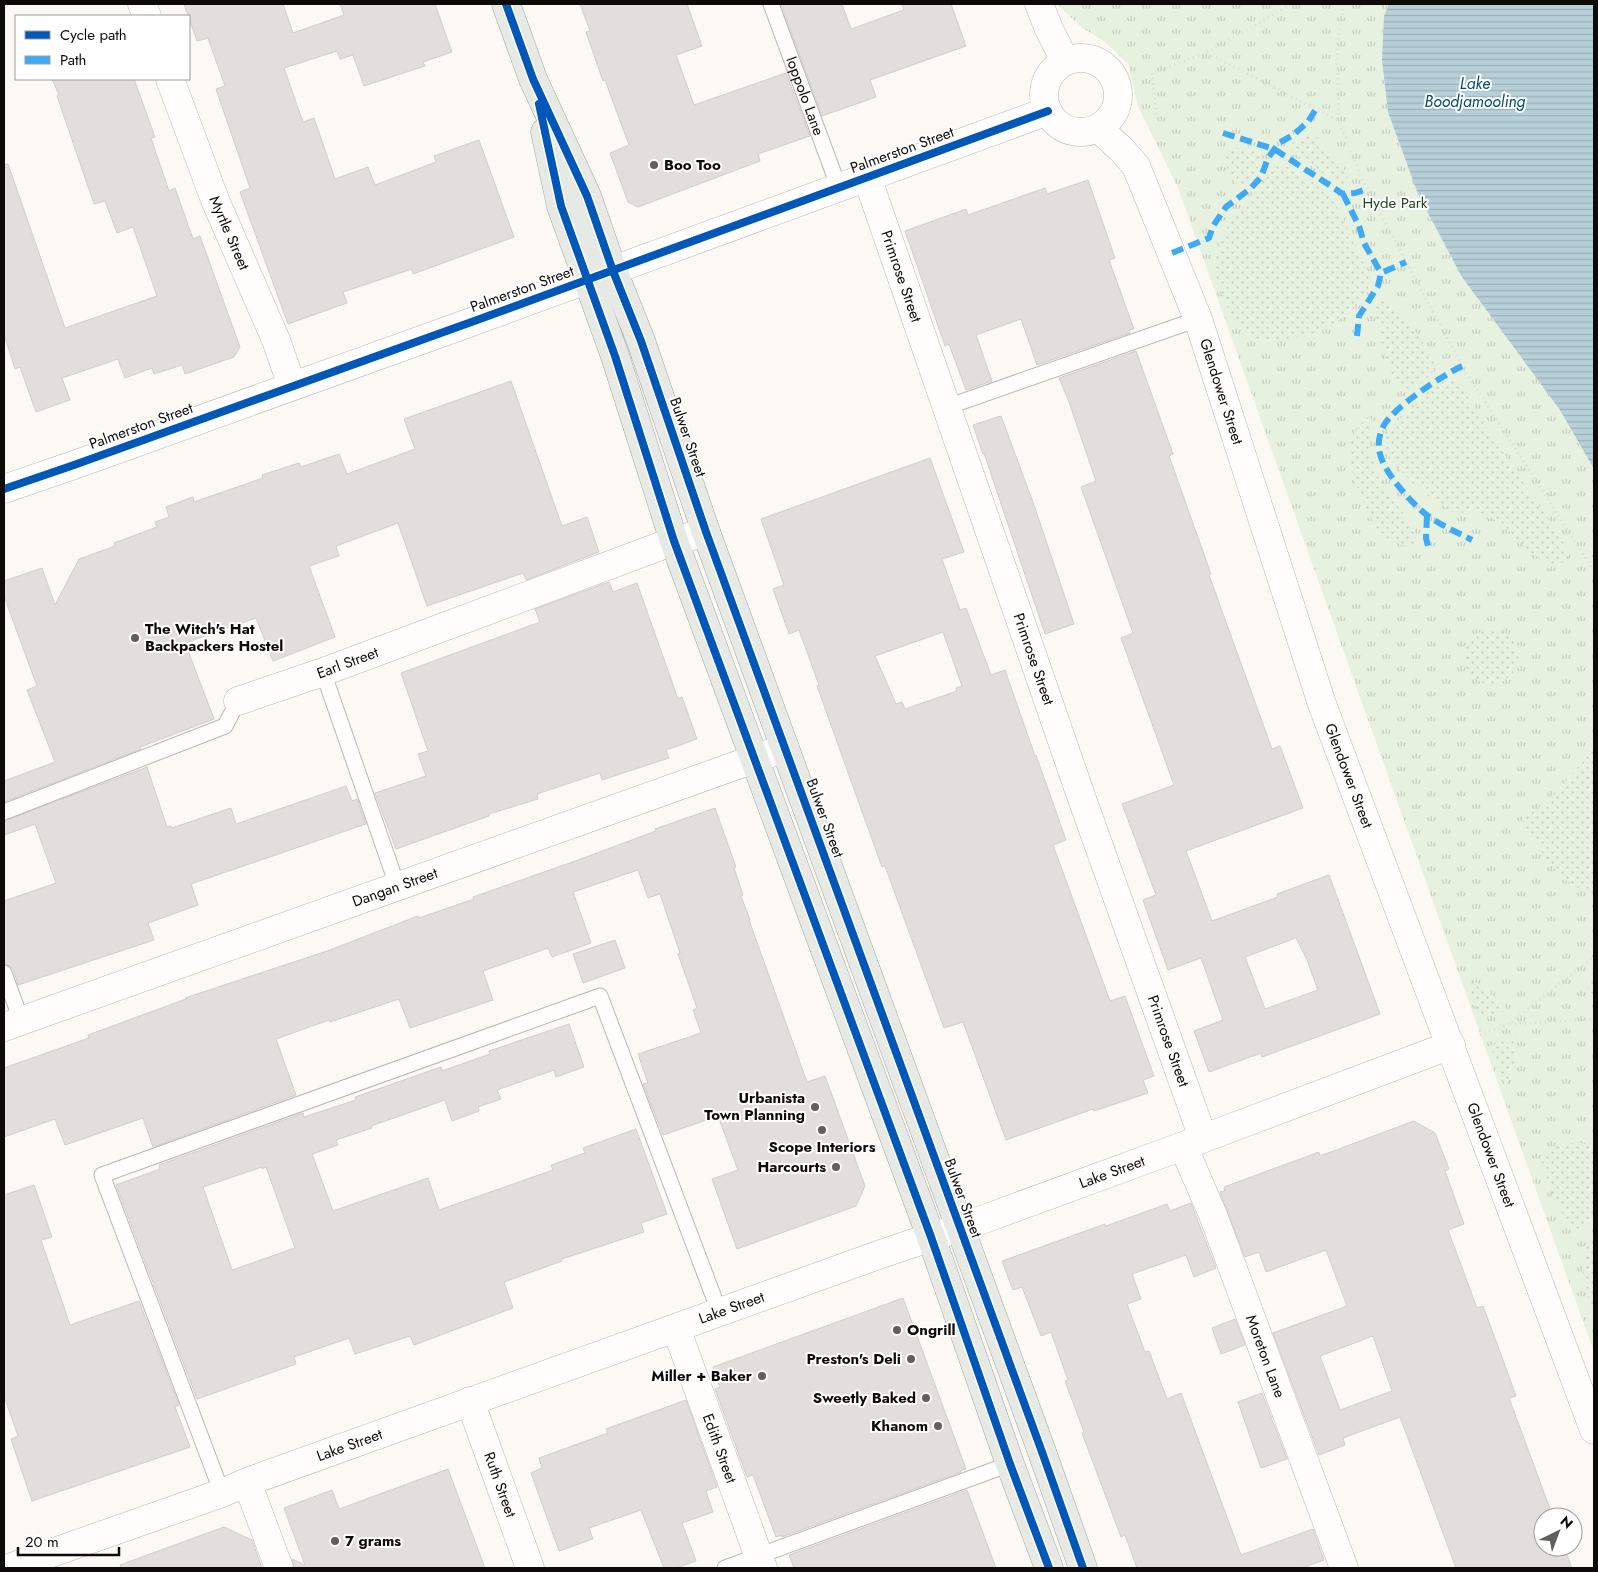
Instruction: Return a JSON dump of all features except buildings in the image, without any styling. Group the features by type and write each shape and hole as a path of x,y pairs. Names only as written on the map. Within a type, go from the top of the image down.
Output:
{"main road":[{"name":"Bulwer Street","path":"506,4 533,79 586,196 600,275 621,374 674,541 931,1237 1010,1464 1049,1568"},
{"name":"Bulwer Street","path":"600,275 643,347 706,532 1083,1568"}],"street":[{"path":"1039,4 1065,61"},
{"path":"1074,58 1093,60 1102,64 1115,78 1119,97 1116,107 1113,115 1098,128 1090,131 1074,131 1058,124 1048,111 1044,95 1045,87 1052,72 1065,61 1074,58"},
{"name":"Myrtle Street","path":"170,80 214,200 276,340 292,386"},
{"name":"Palmerston Street","path":"4,489 600,275 1048,111"},
{"name":"Glendower Street","path":"1098,128 1136,166 1198,319 1322,704 1594,1430"},
{"name":"Primrose Street","path":"867,177 1080,793 1193,1142"},
{"name":"Earl Street","path":"238,701 323,672 674,541 706,532"},
{"name":"Dangan Street","path":"13,1023 785,748"},
{"name":"Lake Street","path":"9,1568 222,1493 247,1482 470,1401 960,1227 1451,1045"},
{"name":"Moreton Lane","path":"1193,1142 1213,1215 1344,1568"},
{"name":"Edith Street","path":"676,1328 760,1562"},
{"name":"Ruth Street","path":"470,1401 530,1568"},
{"path":"247,1482 279,1568"}],"lane":[{"name":"Ioppolo Lane","path":"772,4 839,188"},
{"path":"947,408 1198,319"},
{"path":"323,672 397,885"},
{"name":"Earl Street","path":"4,812 225,726 238,701"},
{"path":"4,973 13,1023"},
{"path":"222,1493 102,1175 600,996 719,1312"},
{"path":"725,1568 760,1562 1010,1464"}],"path":[{"path":"1156,114 1152,73 1206,52 1292,4"},
{"path":"1344,4 1337,47 1339,121 1362,179 1462,366 1594,571"},
{"path":"1206,52 1339,121"},
{"path":"1509,1024 1594,957"},
{"path":"1451,1045 1509,1024 1594,1019"}],"green space":[{"name":"Hyde Park","path":"1057,4 1594,4 1594,1352 1178,188 1138,106 1128,64 1105,42 1081,27"},
{"path":"1310,135 1315,135 1348,174 1347,182 1344,185 1317,170 1290,150 1289,145"},
{"path":"1235,148 1256,150 1261,155 1256,173 1242,185 1235,183 1225,164 1224,155 1227,151"},
{"path":"1277,161 1314,182 1332,199 1341,214 1369,276 1368,288 1363,297 1347,314 1328,327 1307,335 1284,340 1262,339 1244,332 1237,324 1220,290 1215,262 1227,228 1237,212 1264,183 1272,166"},
{"path":"1381,299 1390,304 1405,318 1435,361 1435,367 1431,374 1413,388 1407,389 1398,384 1389,368 1373,311 1375,302"},
{"path":"1447,378 1456,381 1463,389 1489,432 1565,544 1568,560 1558,564 1549,563 1531,552 1495,520 1476,512 1455,513 1450,511 1408,479 1390,459 1384,441 1391,427"},
{"path":"1367,418 1371,418 1372,421 1370,443 1374,463 1389,492 1413,528 1416,537 1412,547 1396,543 1381,533 1371,519 1358,489 1349,460 1349,451 1356,430"},
{"path":"1491,630 1510,638 1518,657 1510,676 1491,684 1472,676 1464,657 1472,638"},
{"path":"1594,749 1594,898 1564,879 1547,860 1522,820 1552,797"},
{"path":"1594,970 1594,1003 1588,986"},
{"path":"1466,978 1481,985 1508,1010 1481,1019"},
{"path":"1517,1037 1517,1054 1506,1087 1490,1046"},
{"path":"1566,1143 1582,1143 1594,1147 1594,1216 1588,1225 1579,1229 1565,1217 1554,1199 1541,1160 1549,1148"},
{"path":"1594,1235 1594,1311 1586,1293 1583,1273 1585,1249"}],"water":[{"name":"Lake Boodjamooling","path":"1389,4 1594,4 1594,469 1560,410 1462,277 1418,194 1388,112 1382,60 1384,16"}],"marked path":[{"path":"1172,253 1209,238 1213,226 1226,207 1251,188 1261,177 1268,158 1279,143 1293,135 1308,122 1316,109"},
{"path":"1223,133 1274,149 1343,194 1367,189"},
{"path":"1343,194 1359,226 1364,243 1381,273"},
{"path":"1357,336 1359,316 1378,286 1381,273 1406,262"},
{"path":"1462,366 1431,385 1396,411 1383,427 1379,446 1385,467 1398,486 1421,511 1433,520 1472,540"},
{"path":"1427,516 1426,538 1429,550"}],"cycle path":[{"path":"506,4 533,79 587,196 613,271 641,341 706,532 1083,1568"},
{"path":"539,104 561,206 615,356 674,541 931,1237 1010,1464 1049,1568"},
{"path":"4,489 477,320 1048,111"}],"place":[{"name":"Boo Too","path":"654,165"},
{"name":"The Witch's Hat Backpackers Hostel","path":"135,638"},
{"name":"Urbanista Town Planning","path":"815,1107"},
{"name":"Scope Interiors","path":"822,1130"},
{"name":"Harcourts","path":"836,1167"},
{"name":"Ongrill","path":"897,1330"},
{"name":"Preston's Deli","path":"911,1359"},
{"name":"Miller + Baker","path":"762,1376"},
{"name":"Sweetly Baked","path":"926,1398"},
{"name":"Khanom","path":"938,1426"},
{"name":"7 grams","path":"335,1541"}]}
